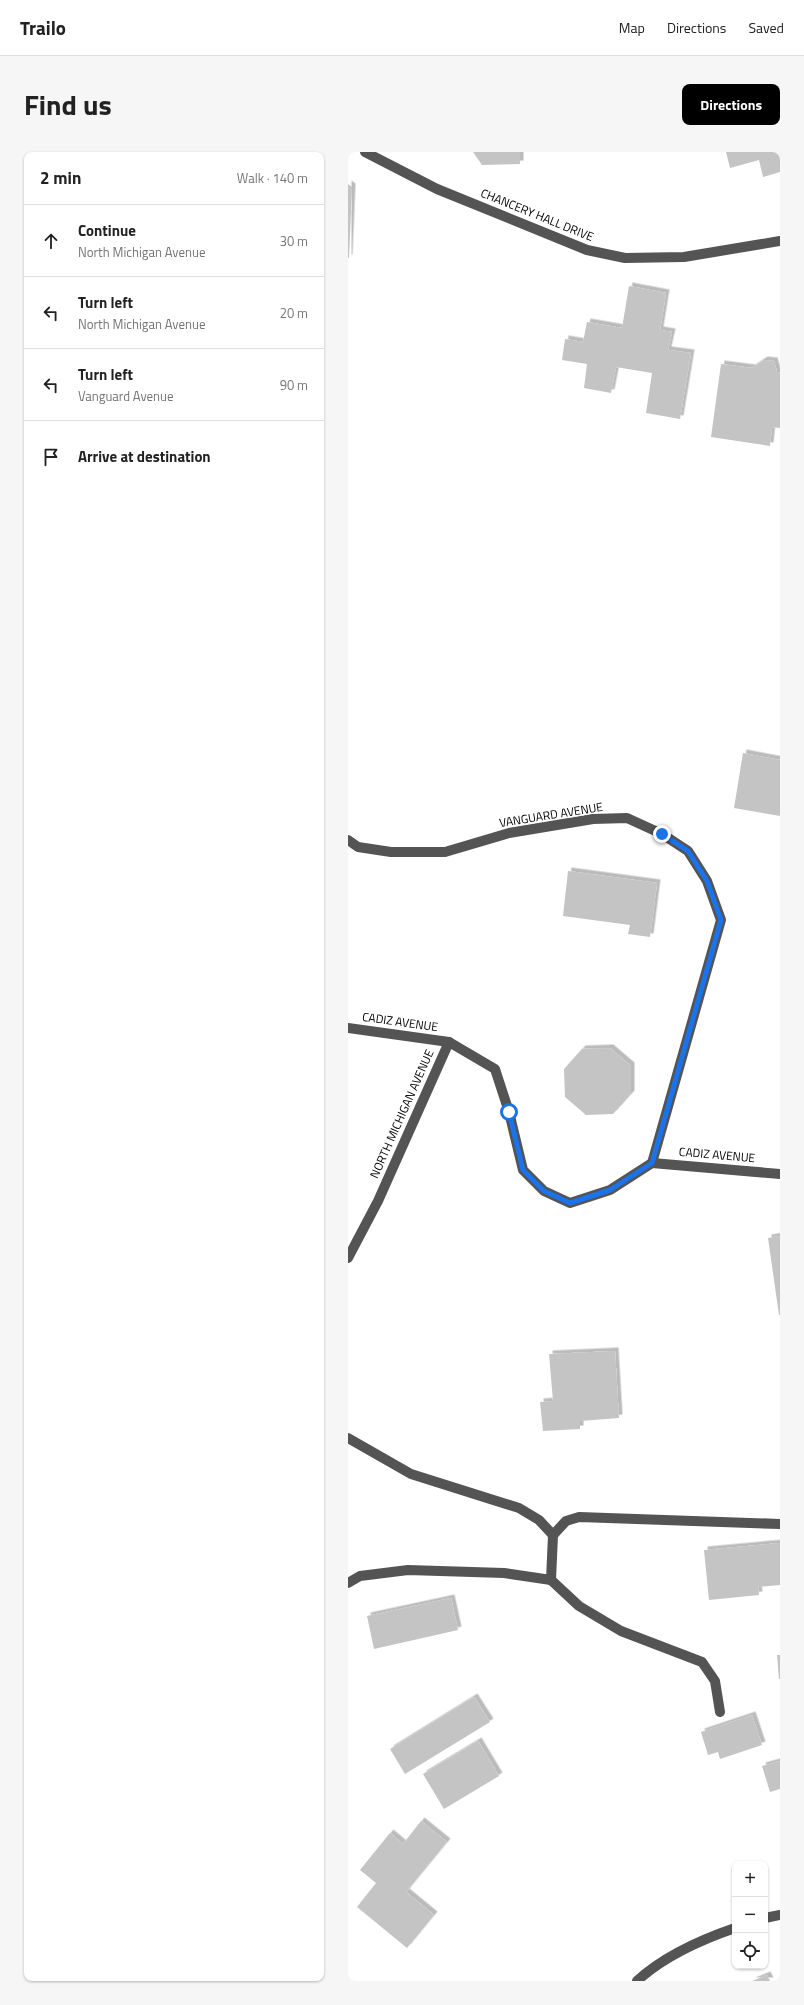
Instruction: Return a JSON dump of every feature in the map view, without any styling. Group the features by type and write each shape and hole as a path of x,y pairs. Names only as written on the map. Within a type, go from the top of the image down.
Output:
{"street":[{"name":"CHANCERY HALL DRIVE","path":"365,152 437,188 595,252 625,258 684,257 780,241"},
{"name":"VANGUARD AVENUE","path":"348,840 358,847 391,852 445,852 509,833 593,819 627,818 662,834 688,851 707,881 721,920 652,1163"},
{"name":"CADIZ AVENUE","path":"348,1028 448,1042"},
{"name":"NORTH MICHIGAN AVENUE","path":"348,1258 378,1201 448,1042 495,1069 509,1112 523,1170 544,1191 570,1203 610,1190 652,1163"},
{"name":"CADIZ AVENUE","path":"652,1163 780,1174"},
{"path":"348,1438 411,1474 519,1508 539,1520 554,1535"},
{"path":"551,1580 554,1535 566,1521 579,1517 780,1524"},
{"path":"348,1583 360,1576 408,1570 504,1573 551,1580 579,1606 621,1631 702,1662 715,1682 720,1712"},
{"path":"768,1917 780,1915"},
{"path":"637,1981 648,1970 701,1939 732,1929"}],"building":[{"path":"473,152 520,152 520,164 482,165"},
{"path":"726,152 780,152 780,172 763,177 759,160 730,168"},
{"path":"348,184 352,187 349,258 348,258"},
{"path":"629,286 666,293 660,330 672,332 668,350 691,353 680,419 646,413 652,373 616,367 611,393 584,388 587,364 562,360 565,339 583,342 587,322 622,328"},
{"path":"764,360 774,361 777,372 780,373 780,428 772,427 770,446 711,437 721,364 752,368"},
{"path":"743,753 780,760 780,816 734,808"},
{"path":"568,871 657,883 650,937 628,934 630,925 563,916"},
{"path":"610,1048 631,1066 631,1094 613,1114 586,1115 565,1097 564,1069 582,1049"},
{"path":"780,1236 780,1315 779,1315 768,1238"},
{"path":"615,1351 619,1418 580,1421 580,1429 543,1431 540,1402 553,1401 549,1354"},
{"path":"780,1543 780,1585 758,1587 759,1595 709,1600 704,1550"},
{"path":"451,1598 458,1630 374,1649 367,1616"},
{"path":"777,1655 780,1655 780,1679 779,1679"},
{"path":"474,1697 490,1722 405,1774 390,1749"},
{"path":"752,1715 762,1745 720,1759 718,1752 708,1755 701,1732"},
{"path":"478,1741 499,1776 444,1809 423,1774"},
{"path":"780,1761 780,1789 770,1792 762,1766"},
{"path":"421,1821 447,1842 406,1892 434,1915 407,1948 357,1907 376,1883 360,1870 390,1833 403,1844"},
{"path":"767,1975 770,1981 752,1981"}],"route":[{"path":"509,1112 523,1170 544,1191 570,1203 610,1190 652,1163 676,1084 721,920 707,881 688,851 662,834"}]}
